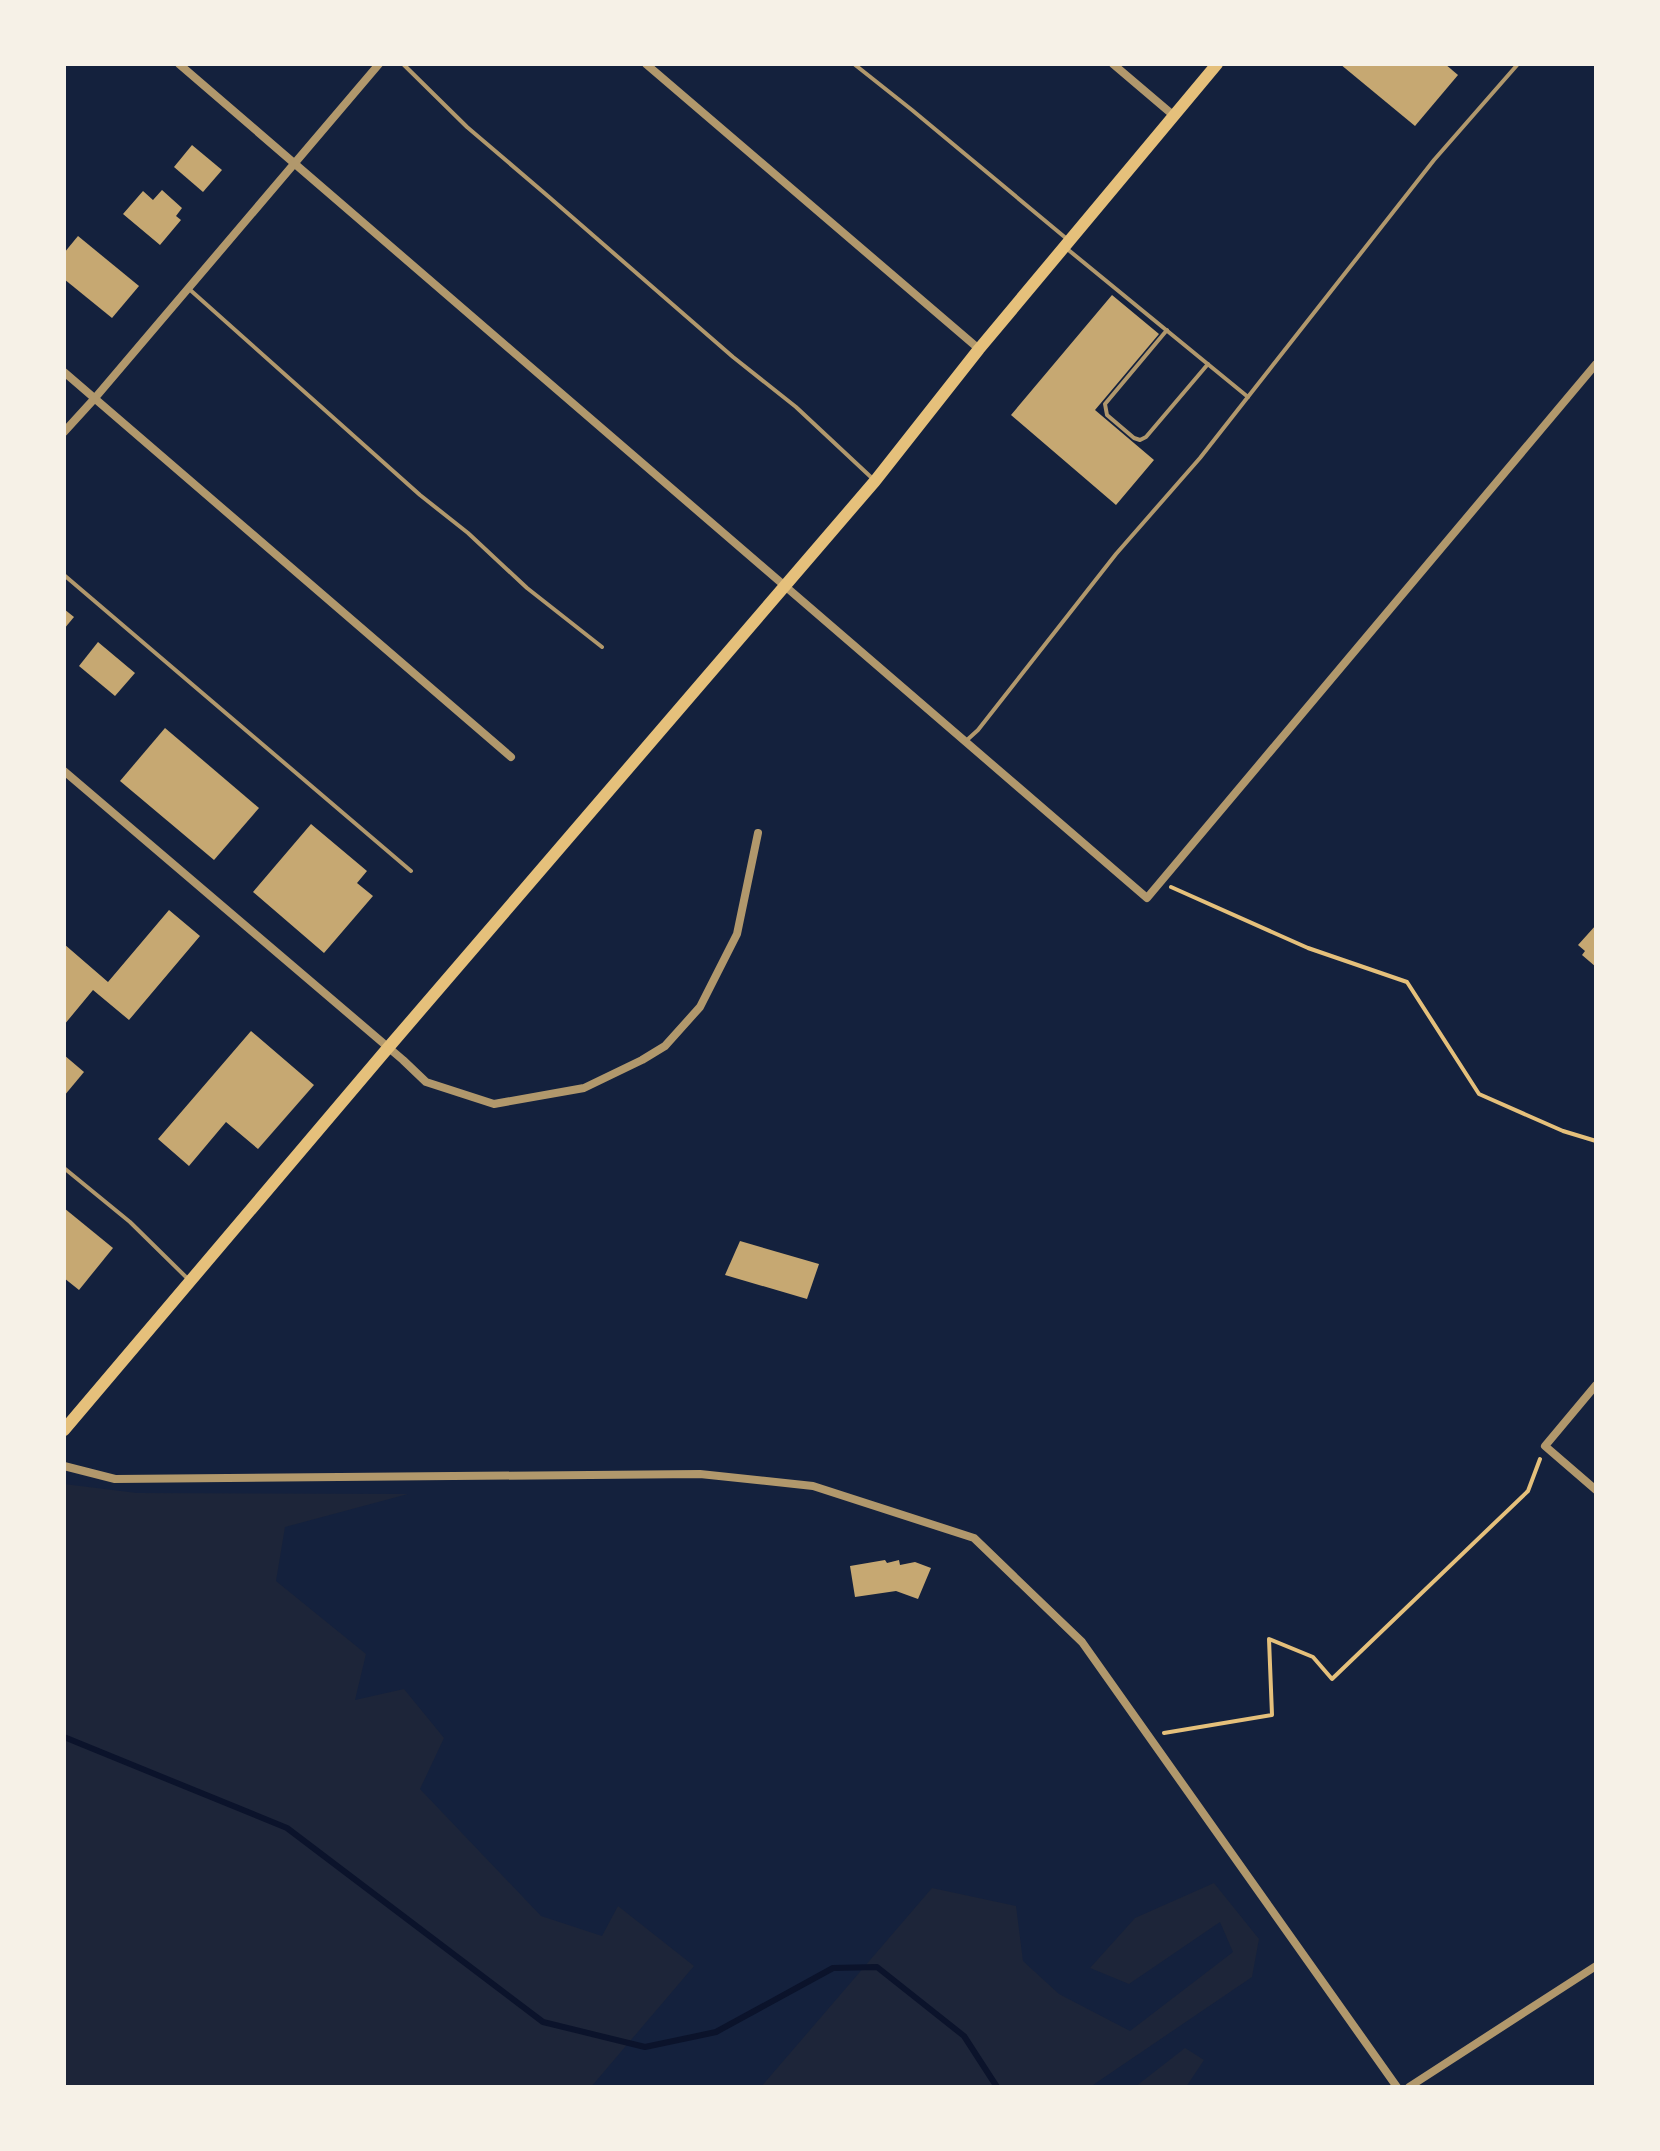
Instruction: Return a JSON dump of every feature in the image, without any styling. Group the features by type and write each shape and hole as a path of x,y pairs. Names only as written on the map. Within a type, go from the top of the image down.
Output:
{"main road":[{"path":"64,1430 875,481 979,349 1217,64"}],"street":[{"path":"179,64 1147,898 1596,364"},
{"path":"64,432 379,64"},
{"path":"646,64 979,349"},
{"path":"1113,64 1173,115"},
{"path":"64,372 511,757"},
{"path":"64,771 426,1082 494,1104 584,1088 665,1046 700,1007 737,934 758,833"},
{"path":"1596,1385 1545,1446 1596,1490"},
{"path":"64,1466 115,1479 700,1474 813,1486 974,1538 1082,1642 1397,2087"},
{"path":"1409,2087 1596,1966"}],"lane":[{"path":"403,64 477,137 733,357 796,407 875,481"},
{"path":"854,64 1248,397"},
{"path":"965,742 978,730 1116,554 1200,458 1434,160 1518,64"},
{"path":"188,288 527,588 602,647"},
{"path":"1167,330 1105,404 1107,415 1125,431 1140,440 1146,437 1208,364"},
{"path":"64,575 411,871"},
{"path":"64,1168 130,1222 190,1281"}],"path":[{"path":"1161,883 1308,948 1407,982 1479,1094 1563,1131 1596,1141"},
{"path":"1149,1736 1272,1715 1269,1639 1313,1657 1332,1679 1528,1491 1545,1446"}],"shaded area":[{"path":"64,1484 137,1493 408,1494 285,1527 276,1581 366,1654 355,1700 404,1689 444,1738 420,1789 541,1916 602,1936 618,1906 694,1966 591,2087 64,2087"},
{"path":"1214,1883 1259,1939 1252,1977 1090,2087 761,2087 932,1888 1016,1906 1023,1961 1059,1994 1130,2031 1233,1952 1220,1922 1129,1984 1090,1968 1135,1918"},
{"path":"1185,2048 1204,2060 1186,2087 1135,2087"}],"building":[{"path":"1340,64 1445,64 1458,75 1415,126"},
{"path":"192,145 222,170 203,192 174,167"},
{"path":"162,190 182,208 176,216 181,220 160,245 123,214 143,191 153,200"},
{"path":"78,236 139,286 112,318 64,279 64,253"},
{"path":"1112,295 1159,334 1095,410 1154,460 1116,505 1011,415"},
{"path":"64,609 74,617 64,629"},
{"path":"98,642 135,673 115,696 79,666"},
{"path":"165,728 259,808 214,860 120,781"},
{"path":"311,824 367,871 357,883 373,896 324,953 253,892"},
{"path":"169,910 200,936 129,1020 93,990 64,1025 64,944 108,982"},
{"path":"1596,925 1596,967 1582,955 1585,951 1578,945"},
{"path":"251,1031 314,1085 258,1149 226,1122 189,1166 158,1139"},
{"path":"64,1055 84,1072 64,1096"},
{"path":"64,1208 113,1248 79,1290 64,1278"},
{"path":"740,1241 819,1264 807,1299 725,1275"},
{"path":"885,1560 887,1563 899,1560 900,1565 915,1562 931,1568 918,1599 896,1591 855,1597 850,1566"}],"waterway":[{"path":"64,1737 287,1828 543,2022 645,2047 716,2032 833,1968 877,1967 964,2036 997,2087"}]}
